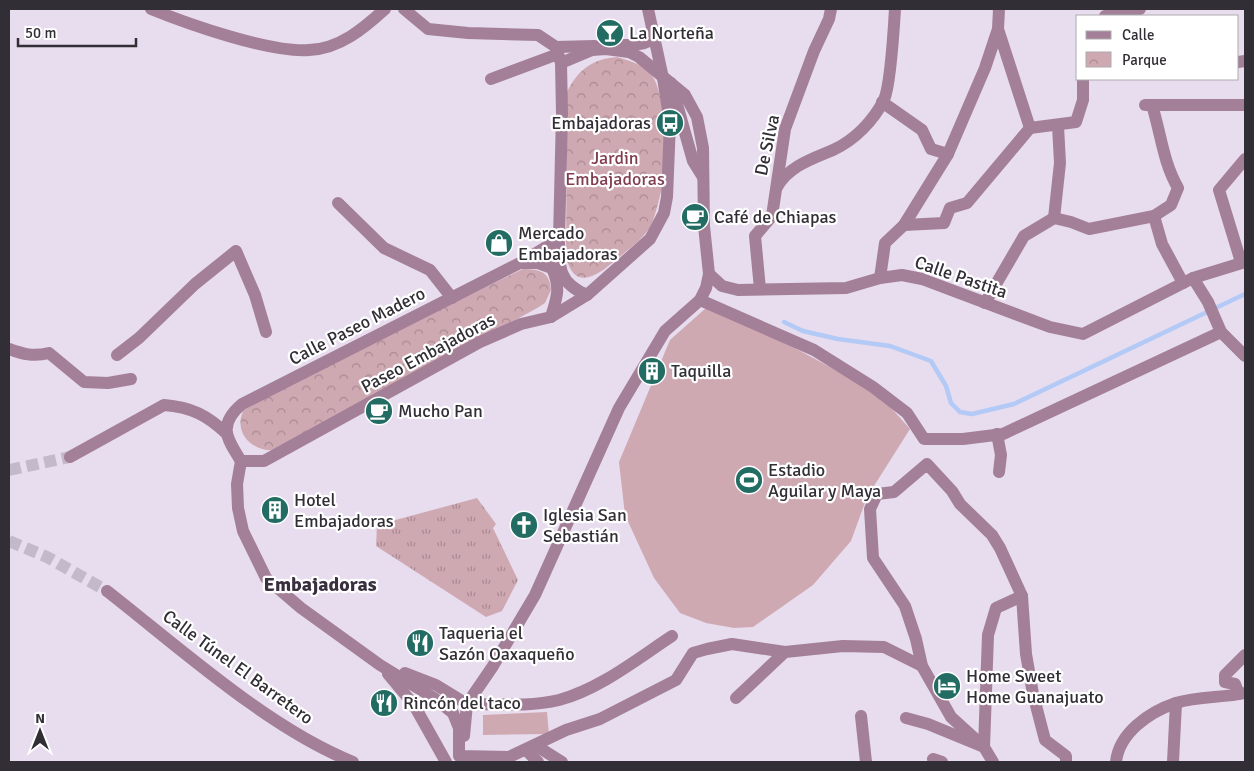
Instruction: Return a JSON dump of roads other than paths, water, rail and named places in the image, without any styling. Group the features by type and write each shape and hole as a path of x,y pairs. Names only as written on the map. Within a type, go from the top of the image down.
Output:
{"street":[{"path":"151,9 228,35 291,49 310,50 332,45 360,32 385,9"},
{"path":"404,9 428,29 468,33 538,35 558,55 562,113 559,266 564,278 572,289 587,295"},
{"name":"Paseo Embajadoras","path":"241,461 264,461 480,342 521,324 551,317 587,295 650,238 664,213 670,169 670,123 667,80 648,9"},
{"name":"De Silva","path":"760,289 755,236 772,216 785,129 814,51 829,19 831,9"},
{"path":"776,189 790,170 836,148 860,133 870,123 882,102 890,56 895,9"},
{"path":"880,278 885,243 904,225 948,154 985,68 998,30 999,9"},
{"path":"1109,15 1140,9"},
{"path":"998,30 1030,128"},
{"path":"558,55 640,44 649,42 655,37"},
{"path":"458,759 464,736 467,704 535,595 619,408 665,331 700,300 706,288 708,274 704,226 703,148 697,117 685,95 639,57 618,49 592,50 558,55 491,79"},
{"path":"904,225 944,223 950,208 967,203 1030,128 1058,126 1076,122 1083,100 1083,80"},
{"path":"882,102 922,130 931,149 948,154"},
{"path":"984,303 1024,236 1054,218 1071,222 1089,230 1154,216 1171,205 1178,188 1169,172 1148,105 1245,105"},
{"path":"1054,218 1060,163 1058,126"},
{"path":"1243,262 1219,190 1245,159"},
{"path":"338,203 384,248 430,270 452,298"},
{"path":"1154,216 1162,244 1188,281 1208,302 1218,327 1245,356"},
{"name":"Calle Paseo Madero","path":"227,434 231,416 242,404 520,264 559,239"},
{"path":"117,354 139,338 194,284 236,251 255,295 266,332"},
{"name":"Calle Pastita","path":"708,274 722,286 738,290 846,288 880,278 902,275 922,279 1050,327 1083,334 1188,281 1243,262"},
{"path":"520,264 538,264 552,268 558,282 558,296 551,317"},
{"path":"700,300 814,350 906,413 924,439 963,439 1003,434 1218,327"},
{"path":"9,349 21,354 37,356 49,353 84,382 94,384 131,379"},
{"path":"70,457 164,405 199,412 212,419 227,434 229,444 241,461 237,484 238,508 243,531 266,578 302,608 453,713 459,728 458,759"},
{"path":"997,434 1001,455 999,472"},
{"path":"990,761 984,747 951,717 922,666 916,639 905,606 873,558 870,509 877,494 894,492 926,464 952,491 960,504 992,534 1022,596 1026,654 1045,740 1066,756 1066,762"},
{"name":"Calle Túnel El Barretero","path":"107,591 242,696 325,751 353,762"},
{"path":"984,747 988,636 996,608 1022,596"},
{"path":"380,664 436,685 467,704 508,704 560,700 604,681 672,636"},
{"path":"458,759 509,757 566,730 600,719 676,680 693,653 732,644 785,652 844,646 884,647 922,666"},
{"path":"736,698 785,652"},
{"path":"1116,762 1116,754 1130,729 1176,703 1242,694 1235,684 1225,682 1225,675 1245,655"},
{"path":"380,664 414,705 446,762"},
{"path":"1173,762 1176,703"},
{"path":"860,716 866,762"},
{"path":"906,718 928,724 984,747"},
{"path":"530,747 538,762"},
{"path":"530,747 562,762"}],"waterway":[{"path":"784,322 803,331 838,339 890,346 931,361 946,386 951,403 960,412 972,414 1014,404 1245,294"}],"tunnel":[{"path":"9,470 70,457"},
{"path":"9,541 47,557 107,591"}],"place":[{"name":"La Norteña","path":"610,33"},
{"name":"Embajadoras","path":"670,123"},
{"name":"Café de Chiapas","path":"695,217"},
{"name":"Mercado Embajadoras","path":"499,243"},
{"name":"Taquilla","path":"652,371"},
{"name":"Mucho Pan","path":"379,411"},
{"name":"Estadio Aguilar y Maya","path":"749,480"},
{"name":"Hotel Embajadoras","path":"275,510"},
{"name":"Iglesia San Sebastián","path":"524,525"},
{"name":"Taqueria el Sazón Oaxaqueño","path":"420,643"},
{"name":"Home Sweet Home Guanajuato","path":"947,686"},
{"name":"Rincón del taco","path":"384,703"}],"district":[{"name":"Embajadoras","path":"320,584"}],"park label":[{"name":"Jardin Embajadoras","path":"615,168"}]}
